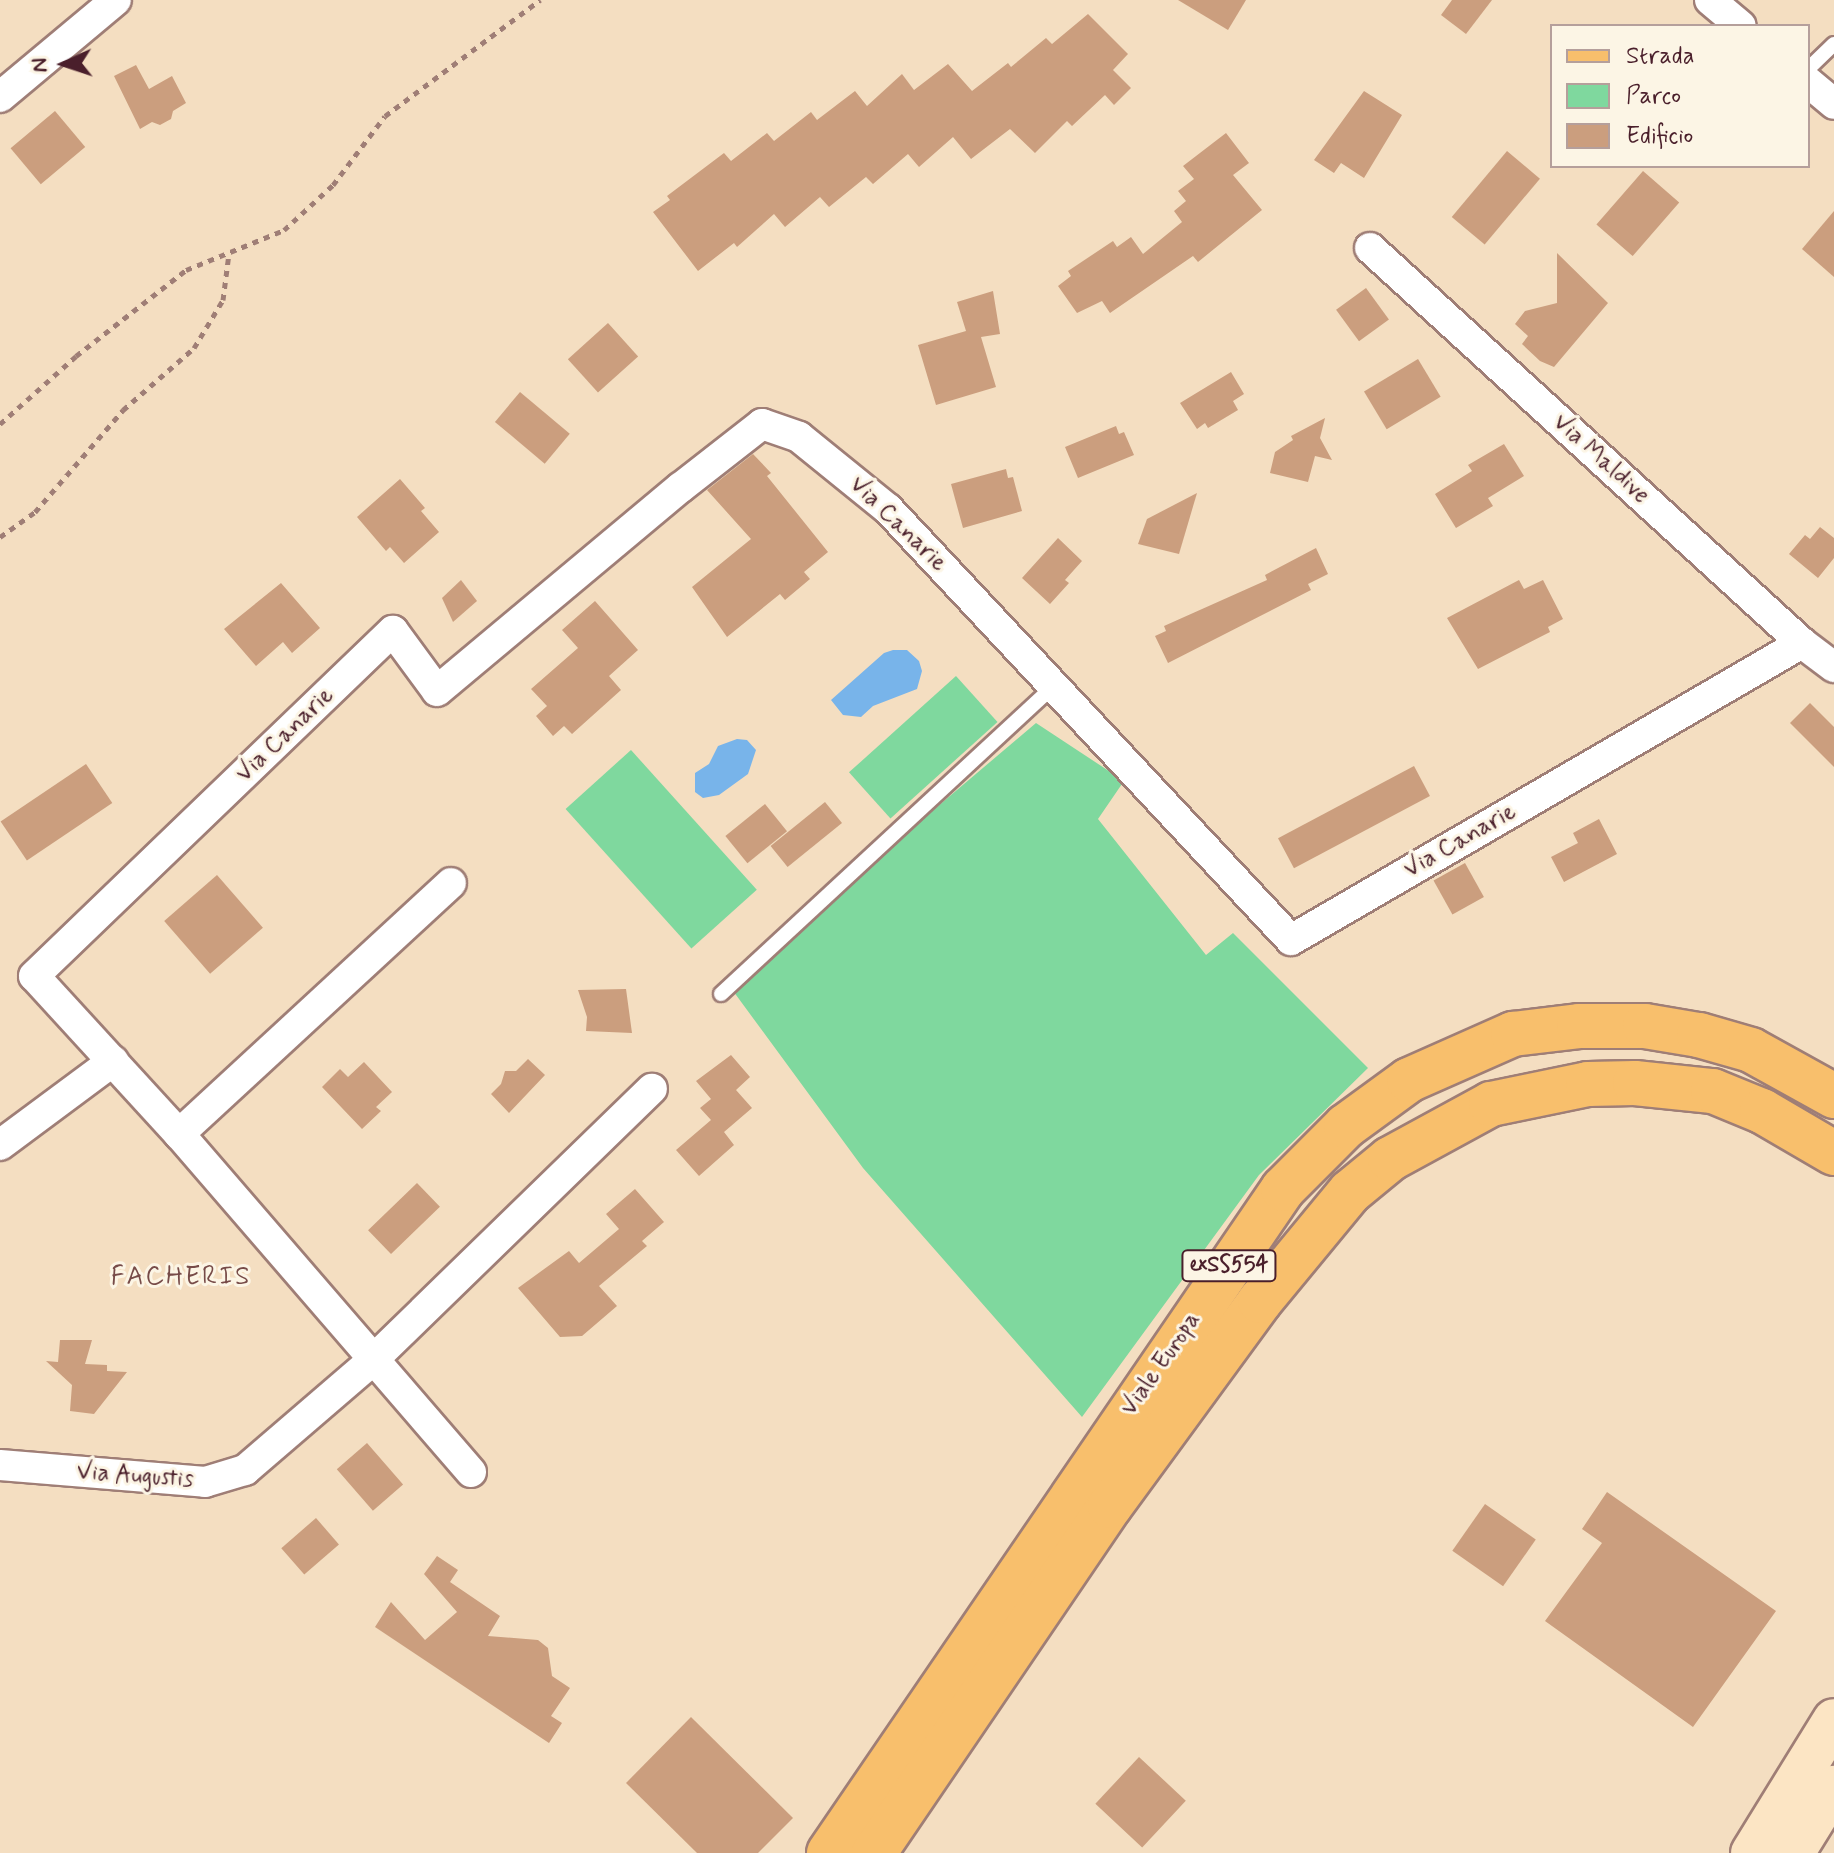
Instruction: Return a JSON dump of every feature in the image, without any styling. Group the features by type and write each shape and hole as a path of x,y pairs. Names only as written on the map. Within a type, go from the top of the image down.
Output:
{"main road":[{"name":"Viale Europa","path":"829,1853 1283,1189 1346,1126 1409,1080 1513,1034 1579,1026 1645,1026 1699,1035 1751,1050 1834,1096"},
{"name":"Viale Europa","path":"874,1853 1110,1506 1260,1301 1350,1192 1390,1159 1491,1104 1588,1084 1635,1083 1713,1091 1762,1111 1834,1153"},
{"path":"1752,1853 1834,1720"},
{"path":"1793,1853 1834,1787"}],"street":[{"path":"0,97 116,0"},
{"path":"1710,0 1739,24"},
{"path":"1810,84 1834,104"},
{"name":"Via Maldive","path":"1370,248 1802,643 1834,667"},
{"name":"Via Canarie","path":"113,1061 34,976 393,631 437,691 680,488 762,424 799,437 888,509 1291,940 1802,643"},
{"path":"179,1134 451,883"},
{"path":"0,1145 113,1061 471,1472"},
{"name":"Via Augustis","path":"0,1465 205,1482 245,1470 373,1360 652,1089"}],"lane":[{"path":"1810,67 1834,44"},
{"path":"721,994 1054,686"}],"path":[{"path":"0,424 76,356 186,270 284,230 333,185 385,116 540,0"},
{"path":"0,537 35,512 123,410 194,348 223,300 230,252"}],"green space":[{"path":"956,676 997,722 890,818 849,772"},
{"path":"1036,723 1124,781 1098,819 1206,955 1233,933 1368,1068 1259,1175 1082,1417 863,1168 728,984"},
{"path":"631,750 757,890 691,949 566,809"}],"water":[{"path":"907,650 919,661 922,671 917,689 873,706 861,717 843,715 831,700 884,653"},
{"path":"737,739 747,740 756,750 748,774 719,795 703,798 695,792 695,773 709,764 718,746"}],"building":[{"path":"1178,0 1246,0 1228,30"},
{"path":"1452,0 1492,0 1466,34 1441,15"},
{"path":"1088,14 1128,54 1113,70 1131,88 1114,105 1105,95 1072,126 1067,121 1035,153 1010,129 971,159 953,137 919,167 908,154 873,184 866,177 829,207 820,197 785,227 774,214 737,247 734,243 698,271 653,212 670,200 667,196 724,153 731,161 767,133 774,141 811,112 817,120 855,91 867,106 902,74 914,90 948,64 972,91 1008,63 1011,67 1046,38 1052,44"},
{"path":"136,65 149,89 172,76 186,103 173,111 171,119 160,125 152,122 140,129 114,76"},
{"path":"1364,91 1402,115 1364,178 1341,163 1334,173 1314,160"},
{"path":"55,111 85,147 41,184 11,148"},
{"path":"1226,133 1249,163 1233,175 1262,210 1198,262 1193,256 1110,313 1102,301 1077,313 1058,286 1071,276 1068,271 1113,241 1117,247 1131,237 1143,254 1182,222 1174,211 1186,201 1178,191 1194,179 1183,166"},
{"path":"1507,151 1540,179 1485,245 1452,217"},
{"path":"1643,171 1679,202 1633,256 1596,225"},
{"path":"1834,211 1834,277 1802,249"},
{"path":"1557,253 1608,303 1554,367 1540,361 1522,344 1528,336 1515,324 1525,311 1557,303"},
{"path":"1366,288 1389,320 1359,341 1336,310"},
{"path":"993,291 1000,334 981,337 996,387 936,405 918,345 966,331 957,302"},
{"path":"608,323 638,356 598,393 568,359"},
{"path":"1418,359 1441,397 1387,429 1364,391"},
{"path":"1231,372 1244,394 1233,401 1238,410 1208,428 1205,423 1197,429 1180,403"},
{"path":"520,392 570,434 545,464 495,422"},
{"path":"1325,418 1320,438 1332,460 1315,456 1308,482 1270,473 1275,452 1293,440 1291,436"},
{"path":"1116,426 1119,434 1124,432 1134,455 1078,478 1065,447"},
{"path":"1504,444 1524,476 1488,498 1493,506 1456,528 1435,494 1472,471 1468,465"},
{"path":"753,454 771,473 767,476 828,552 804,572 810,579 785,600 780,594 727,637 692,587 751,539 707,490"},
{"path":"1006,469 1008,478 1013,477 1022,511 963,528 951,484"},
{"path":"400,479 425,508 421,511 439,532 404,563 390,547 386,551 357,517"},
{"path":"1197,493 1179,554 1138,544 1147,519"},
{"path":"1820,527 1834,538 1834,558 1818,578 1789,554 1805,535 1810,539"},
{"path":"1058,538 1082,561 1065,580 1069,583 1050,604 1022,578"},
{"path":"1316,548 1328,574 1308,584 1311,590 1168,663 1155,636 1166,631 1164,626 1267,580 1265,575"},
{"path":"461,580 477,601 453,622 442,598"},
{"path":"1519,580 1524,589 1543,580 1563,619 1548,627 1550,632 1478,669 1447,618"},
{"path":"281,583 320,628 292,653 283,642 256,666 224,629"},
{"path":"595,601 638,650 609,676 621,690 572,734 564,726 553,736 536,716 547,706 531,689 578,648 562,630"},
{"path":"1810,703 1834,727 1834,767 1790,723"},
{"path":"86,764 112,803 27,861 1,822"},
{"path":"1414,766 1430,796 1294,868 1278,838"},
{"path":"825,802 842,823 788,867 771,846"},
{"path":"765,804 787,831 747,863 725,836"},
{"path":"1599,819 1617,854 1564,882 1551,857 1578,843 1573,833"},
{"path":"1465,863 1484,897 1452,915 1434,880"},
{"path":"217,875 263,928 210,974 164,921"},
{"path":"626,989 632,1033 586,1031 587,1017 578,990"},
{"path":"731,1055 750,1077 736,1090 752,1108 724,1132 734,1145 699,1176 676,1150 711,1120 700,1108 711,1099 696,1081"},
{"path":"528,1059 545,1075 509,1113 491,1094 501,1084 505,1071 516,1071"},
{"path":"364,1062 392,1092 376,1107 381,1111 362,1129 322,1087 340,1069 348,1077"},
{"path":"417,1183 440,1207 391,1254 368,1230"},
{"path":"635,1189 664,1222 642,1241 647,1246 599,1286 617,1306 582,1336 560,1337 518,1288 569,1251 579,1263 619,1229 606,1214"},
{"path":"60,1340 92,1340 85,1364 107,1365 107,1371 127,1372 94,1414 70,1411 72,1385 46,1361 58,1362"},
{"path":"367,1443 403,1485 373,1511 337,1469"},
{"path":"1607,1492 1776,1611 1693,1727 1545,1621 1602,1543 1582,1529"},
{"path":"1485,1504 1536,1540 1503,1586 1452,1551"},
{"path":"316,1518 339,1544 304,1575 281,1548"},
{"path":"437,1556 458,1570 450,1582 500,1616 488,1636 538,1640 548,1648 552,1676 570,1688 551,1716 562,1723 549,1743 375,1627 391,1602 425,1640 457,1612 424,1574"},
{"path":"691,1717 793,1818 758,1853 697,1853 626,1783"},
{"path":"1139,1757 1186,1801 1142,1847 1095,1804"}],"district":[{"name":"FACHERIS","path":"181,1278"}]}
